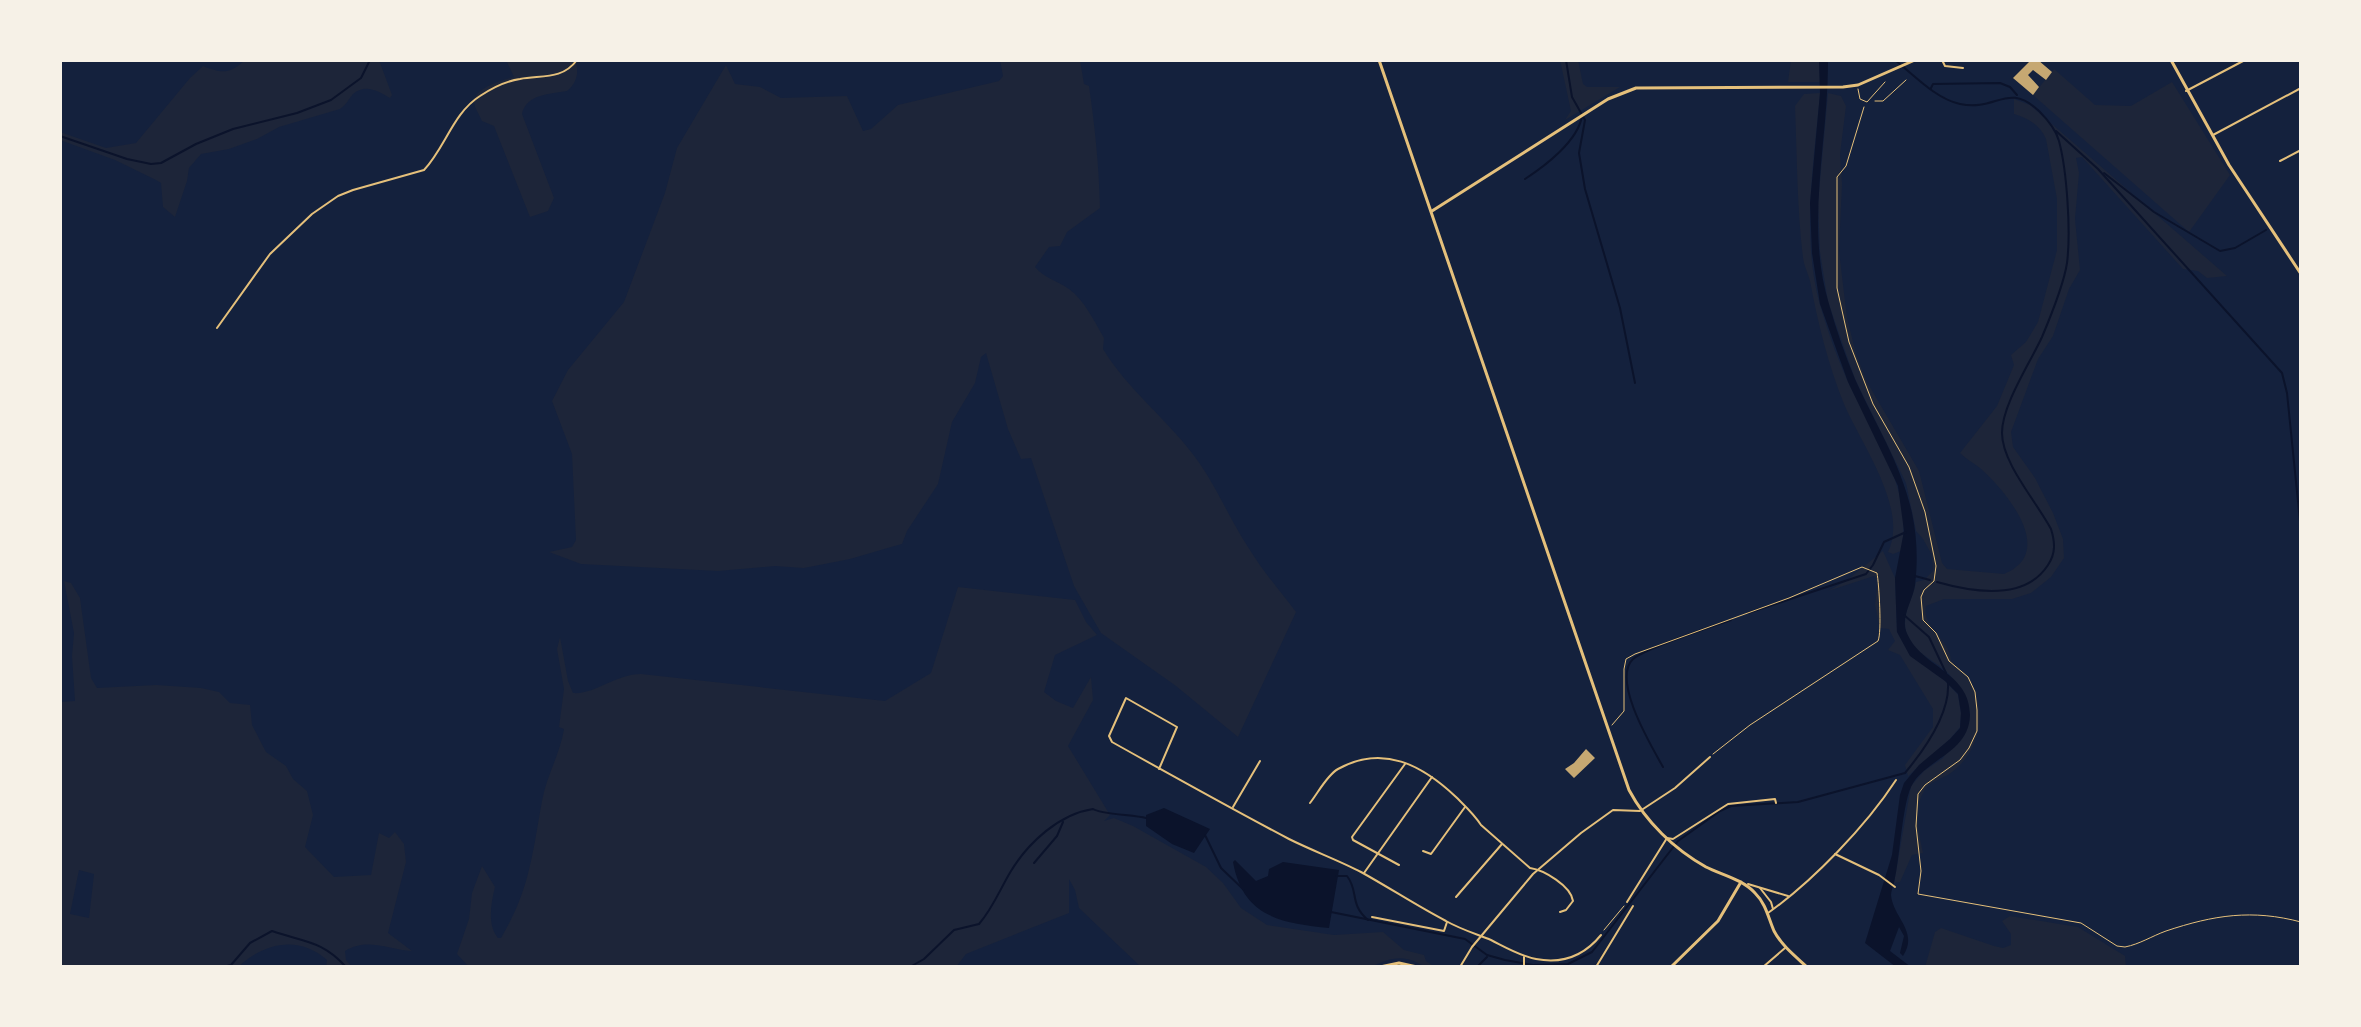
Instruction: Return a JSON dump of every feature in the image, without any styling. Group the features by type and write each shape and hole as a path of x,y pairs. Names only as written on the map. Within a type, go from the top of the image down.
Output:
{"street":[{"path":"217,328 270,254 312,214 353,190 424,170 460,116 477,97 510,81 554,77 577,60"},
{"path":"1379,60 1621,769 1640,811 1676,846 1709,868 1743,883 1789,896"},
{"path":"1942,60 1945,66 1963,68"},
{"path":"2171,60 2211,135 2301,274"},
{"path":"2186,91 2245,60"},
{"path":"1432,211 1608,99 1636,88 1843,87 1858,85 1912,61"},
{"path":"2211,135 2301,88"},
{"path":"2280,161 2301,150"},
{"path":"1159,769 1177,730 1175,725 1126,698 1109,736 1112,742 1159,769 1286,837 1326,854 1447,922 1524,958 1563,960 1587,950 1601,935"},
{"path":"1460,967 1472,947 1540,869 1606,814 1613,810 1640,811 1675,788 1710,757"},
{"path":"1310,803 1335,770 1359,761 1388,758 1433,775 1502,844 1530,868 1540,869 1572,895 1573,901 1560,912"},
{"path":"1232,808 1260,761"},
{"path":"1399,865 1352,839 1405,763"},
{"path":"1250,764 1256,767"},
{"path":"1363,874 1433,775"},
{"path":"1768,913 1876,812 1896,780"},
{"path":"1627,902 1670,840 1728,804 1775,799 1776,803"},
{"path":"1423,851 1431,854 1465,806"},
{"path":"1456,897 1502,844"},
{"path":"1834,853 1879,875 1895,887"},
{"path":"1743,883 1758,896 1786,947 1807,967"},
{"path":"1671,967 1718,921 1743,883"},
{"path":"1759,887 1773,909"},
{"path":"1596,967 1633,906"},
{"path":"1372,917 1444,931 1447,922"},
{"path":"1763,967 1786,947"},
{"path":"1524,958 1524,967"},
{"path":"1380,967 1399,963 1417,967"}],"lane":[{"path":"1858,85 1860,99 1867,102 1885,82"}],"path":[{"path":"1906,80 1883,101 1867,102 1846,166 1837,177 1837,288 1849,342 1868,390 1909,467 1925,512 1936,566 1934,581 1921,597 1923,620 1936,633 1949,661 1968,677 1975,692 1977,731 1969,748 1960,760 1925,785 1918,794 1916,826 1921,871 1918,894 2081,923 2117,946 2125,947 2190,923 2242,913 2276,915 2301,922"},
{"path":"1607,726 1616,723 1624,711 1626,659 1862,567 1877,573 1882,632 1878,641 1750,725 1710,757"},
{"path":"1601,935 1627,902"}],"shaded area":[{"path":"245,60 379,60 392,95 390,98 363,89 353,94 340,109 279,127 229,149 201,154 189,168 175,217 163,207 161,183 115,160 60,140 60,132 106,148 136,143 203,66 225,71"},
{"path":"506,60 575,60 577,68 577,76 567,91 546,94 524,107 522,114 554,198 548,211 530,217 494,126 482,121 474,104 475,97 484,89 514,77"},
{"path":"1000,60 1080,60 1084,84 1089,86 1100,208 1067,232 1060,246 1049,247 1035,267 1069,289 1084,305 1104,338 1103,349 1113,364 1195,457 1253,556 1296,612 1238,737 1176,686 1101,633 1074,586 1031,458 1021,459 1008,429 986,353 981,357 975,383 952,422 938,484 907,531 902,544 804,568 775,566 718,571 581,564 549,552 572,547 576,540 572,454 552,401 568,370 624,302 665,193 677,148 726,65 735,84 760,87 781,98 847,96 863,131 871,129 898,105 999,81 1003,76"},
{"path":"1560,60 1578,60 1583,84 1587,87 1620,87 1565,120 1571,111"},
{"path":"1791,60 1819,60 1820,82 1788,82"},
{"path":"1819,60 1827,60 1828,63 1818,214 1822,274 1848,361 1894,460 1912,513 1916,567 1914,591 1905,620 1906,631 1922,654 1962,689 1968,700 1970,715 1962,739 1917,777 1908,796 1891,895 1908,939 1903,956 1900,953 1904,936 1899,927 1890,951 1911,967 1896,967 1865,943 1892,855 1904,783 1960,728 1961,713 1958,694 1910,656 1897,632 1895,578 1904,531 1898,486 1848,382 1820,304 1812,253 1810,203 1820,93"},
{"path":"2054,69 2095,105 2131,106 2172,82 2230,175 2189,232 2033,95"},
{"path":"1820,93 1810,226 1814,279 1841,367 1880,444 1897,486 1904,529 1901,551 1893,554 1888,552 1893,535 1888,497 1838,389 1803,258 1795,106 1804,94"},
{"path":"1828,93 1841,96 1846,106 1840,154 1839,251 1847,318 1856,354 1867,382 1919,471 1942,563 1947,569 2004,574 2019,564 2027,551 2027,537 2013,505 1980,468 1960,453 1997,406 2014,365 2011,355 2026,342 2038,322 2057,250 2057,199 2046,139 2033,123 2014,114 2014,99 2030,105 2227,276 2207,278 2198,271 2183,269 2082,157 2076,158 2079,173 2075,219 2080,270 2069,289 2053,336 2038,359 2011,432 2013,447 2035,478 2053,513 2063,539 2064,558 2051,577 2031,593 2012,599 1944,599 1926,606 1928,620 1950,653 1951,661 1966,676 1974,691 1978,704 1978,729 1970,753 1962,763 1929,785 1923,793 1918,815 1923,853 1912,855 1900,882 1894,883 1911,786 1924,771 1943,758 1970,713 1952,678 1915,648 1907,634 1906,613 1916,582 1924,580 1933,571 1932,555 1916,531 1906,483 1855,379 1828,302 1820,252 1818,203"},
{"path":"1883,551 1895,578 1897,632 1911,656 1945,681 1958,695 1961,713 1960,727 1950,739 1908,776 1905,765 1933,727 1933,709 1900,655 1888,650 1895,641 1889,629 1880,628 1875,605 1878,580 1874,576 1828,591 1846,581"},
{"path":"64,581 71,583 80,598 91,678 97,688 156,685 201,688 219,692 230,703 250,705 252,725 266,752 286,766 293,779 307,791 313,815 305,847 334,877 371,875 379,833 389,838 395,832 404,844 406,862 388,933 412,951 370,945 354,947 345,951 346,960 352,967 326,967 327,960 316,952 305,947 282,945 259,952 238,967 60,967 60,702 75,701 74,633","holes":["79,870 94,874 89,918 70,914"]},
{"path":"958,587 1075,600 1097,635 1055,655 1044,692 1073,708 1091,677 1093,700 1068,746 1110,815 1104,821 1114,818 1133,826 1206,867 1223,883 1241,908 1267,925 1334,935 1383,932 1404,950 1424,955 1426,961 1435,967 1398,958 1371,967 1141,967 1079,908 1069,879 1069,913 966,954 956,967 469,967 457,954 482,866 495,887 491,920 498,938 501,938 511,920 524,887 544,792 564,729 559,727 564,689 557,649 560,637 573,693 641,674 885,701 931,673"},
{"path":"1164,808 1210,829 1194,853 1172,844 1146,826 1146,815"},
{"path":"1235,860 1256,881 1268,876 1269,869 1283,862 1339,870 1329,928 1280,919 1255,906 1238,880"},
{"path":"2010,916 2078,927 2125,956 2126,967 1925,967 1935,932 1941,928 1994,946 2003,948 2011,945 2011,934 2002,921"}],"building":[{"path":"2031,60 2038,60 2052,72 2046,80 2033,70 2028,75 2039,87 2033,95 2013,78"},
{"path":"1586,749 1595,758 1574,778 1565,769"}],"waterway":[{"path":"60,136 127,159 161,163 233,129 297,113 331,100 361,78 370,60"},
{"path":"1566,60 1572,97 1585,120 1579,153 1585,189 1620,308 1635,383"},
{"path":"1895,60 1926,86 1951,101 1973,105 2018,98 2039,111 2059,141 2068,202 2069,235 2063,280 2042,337 2011,397 2002,433 2003,445 2014,469 2051,529 2054,552 2038,576 2012,589 1981,591 1937,582"},
{"path":"1931,88 1933,84 2000,83 2010,87 2017,95"},
{"path":"1525,179 1551,160 1567,143 1582,116"},
{"path":"2056,131 2098,169 2282,373 2287,393 2301,531"},
{"path":"2104,173 2154,212 2220,251 2235,248 2266,230"},
{"path":"1748,613 1866,574 1884,542 1906,532"},
{"path":"1915,576 1930,580"},
{"path":"1904,615 1929,637 1946,673"},
{"path":"1663,767 1630,697 1628,669 1633,659 1650,650 1731,620"},
{"path":"1331,912 1465,939 1487,955 1505,960 1533,965 1568,964 1592,952 1678,841 1720,811 1731,806 1798,802 1905,773 1940,719 1948,695 1948,683"},
{"path":"910,967 924,959 954,930 979,924 1018,861 1035,840 1057,823 1093,809 1146,818"},
{"path":"1034,863 1057,836 1063,822"},
{"path":"1205,835 1221,868 1244,890"},
{"path":"1336,876 1347,876 1358,908 1368,920"},
{"path":"223,967 231,965 250,943 272,931 320,947 346,967"},
{"path":"1477,967 1487,957"}]}
